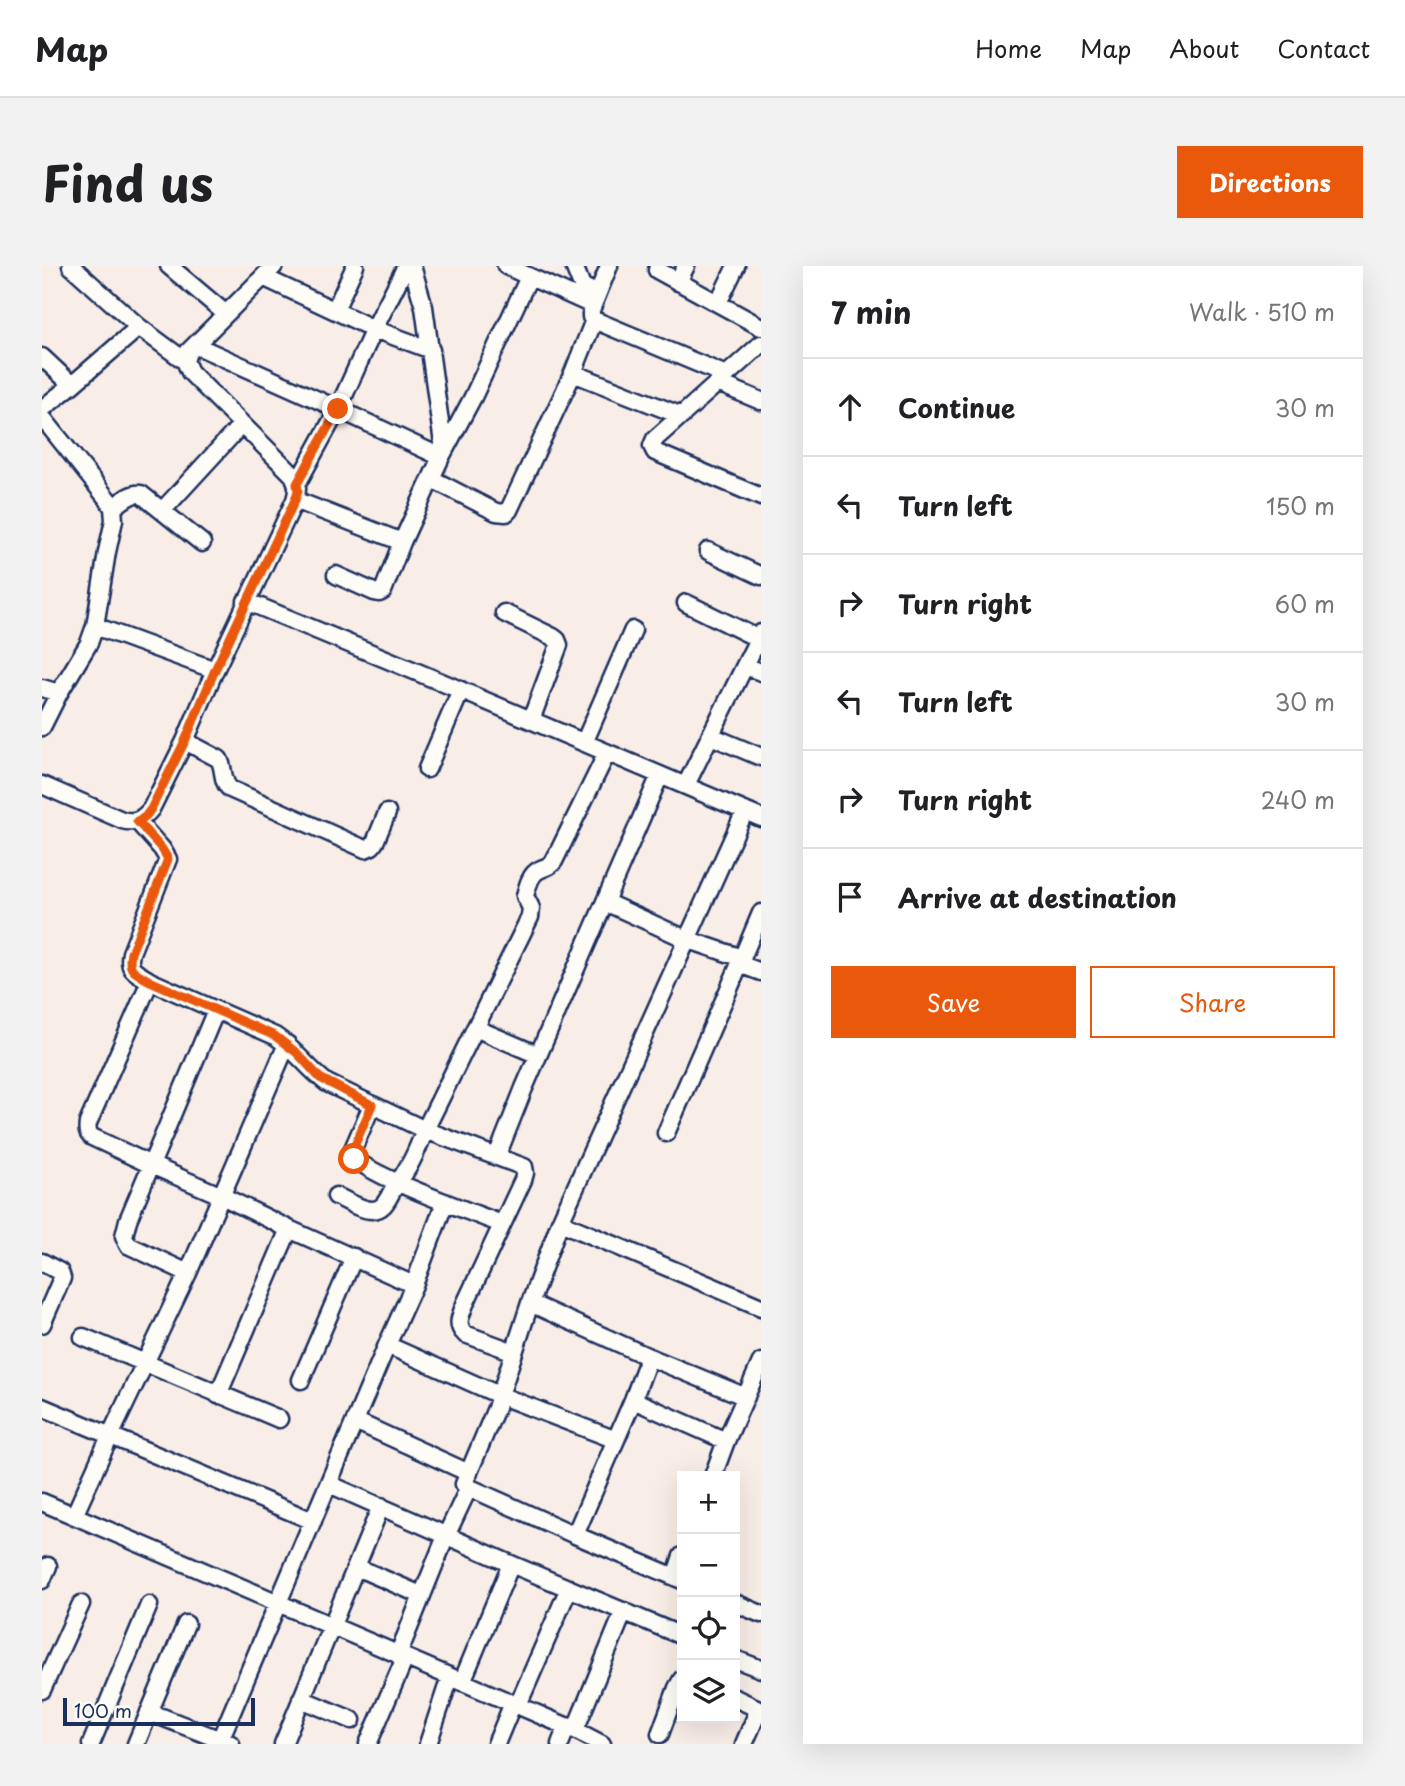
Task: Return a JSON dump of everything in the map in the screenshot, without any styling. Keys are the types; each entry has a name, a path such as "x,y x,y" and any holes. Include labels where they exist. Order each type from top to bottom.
{"street":[{"path":"42,785 122,820 130,822 145,817 185,741 298,491 293,475 190,372 185,361 139,327 71,266"},
{"path":"169,266 226,314"},
{"path":"335,310 355,266"},
{"path":"297,484 352,381 374,329 406,266"},
{"path":"412,266 424,307 443,454"},
{"path":"506,266 595,306 761,401"},
{"path":"574,266 582,286 595,306"},
{"path":"432,479 496,512 506,513 573,373 610,266"},
{"path":"678,282 686,266"},
{"path":"718,303 736,266"},
{"path":"185,361 188,352 270,269 335,310 374,329 431,351"},
{"path":"657,270 761,327"},
{"path":"337,575 379,593 383,591 402,542 529,277"},
{"path":"42,408 139,327"},
{"path":"761,344 655,439 652,446 655,452 761,497"},
{"path":"195,345 443,454"},
{"path":"42,358 72,385"},
{"path":"573,373 682,416"},
{"path":"42,417 113,508 114,520 95,626 89,643 42,727"},
{"path":"163,511 242,424"},
{"path":"113,508 136,493 202,543"},
{"path":"295,500 402,542"},
{"path":"708,551 761,576"},
{"path":"246,601 761,818"},
{"path":"686,603 760,637 686,785"},
{"path":"504,613 553,636 559,645 531,720"},
{"path":"95,626 215,670"},
{"path":"584,743 633,630"},
{"path":"745,666 761,672"},
{"path":"42,688 59,693"},
{"path":"427,769 461,690"},
{"path":"711,736 761,757"},
{"path":"185,741 219,759 224,782 230,789 365,849 375,842 387,813"},
{"path":"336,1196 372,1210 385,1203 399,1183 416,1154 425,1130 530,917 531,908 525,896 532,877 554,861 607,753"},
{"path":"497,1156 660,775"},
{"path":"368,1744 402,1656 421,1595 496,1408 530,1303 561,1222 745,811"},
{"path":"137,821 168,859 131,953 129,962 132,970 150,981 266,1031 287,1044 320,1078 372,1105 425,1130 524,1167 523,1180 465,1304 459,1325 465,1334 514,1352"},
{"path":"605,902 761,972"},
{"path":"666,1133 761,913"},
{"path":"150,981 88,1123 88,1133 150,1166 222,1196 414,1285"},
{"path":"188,1273 128,1245 124,1236 128,1220 216,1010"},
{"path":"475,1028 538,1055"},
{"path":"74,1516 188,1273 287,1044"},
{"path":"372,1105 352,1155 357,1162 399,1183 502,1224"},
{"path":"149,1712 216,1741 414,1285 445,1202"},
{"path":"561,1222 761,1307"},
{"path":"218,1395 289,1229"},
{"path":"301,1380 354,1257"},
{"path":"42,1262 60,1272 62,1278 42,1324"},
{"path":"530,1303 746,1397"},
{"path":"83,1337 279,1419"},
{"path":"387,1345 499,1395 616,1440"},
{"path":"575,1535 649,1357"},
{"path":"715,1471 761,1362"},
{"path":"633,1400 726,1441"},
{"path":"42,1407 313,1521"},
{"path":"355,1421 575,1535 677,1578"},
{"path":"329,1484 677,1634"},
{"path":"42,1502 571,1728 602,1744"},
{"path":"283,1744 381,1506"},
{"path":"428,1744 511,1564"},
{"path":"356,1567 421,1595"},
{"path":"496,1744 569,1588"},
{"path":"42,1690 80,1604"},
{"path":"91,1744 149,1605"},
{"path":"740,1605 761,1614"},
{"path":"560,1744 571,1728 624,1611"},
{"path":"136,1744 186,1624"},
{"path":"737,1660 761,1670"},
{"path":"660,1734 677,1688"},
{"path":"301,1699 352,1720"},
{"path":"740,1700 760,1709 744,1744"}],"route":[{"path":"338,409 297,484 295,500 215,670 185,741 151,809 145,817 137,821 168,859 129,962 132,970 150,981 275,1036 297,1053 327,1083 372,1105 353,1149 354,1159"}]}
